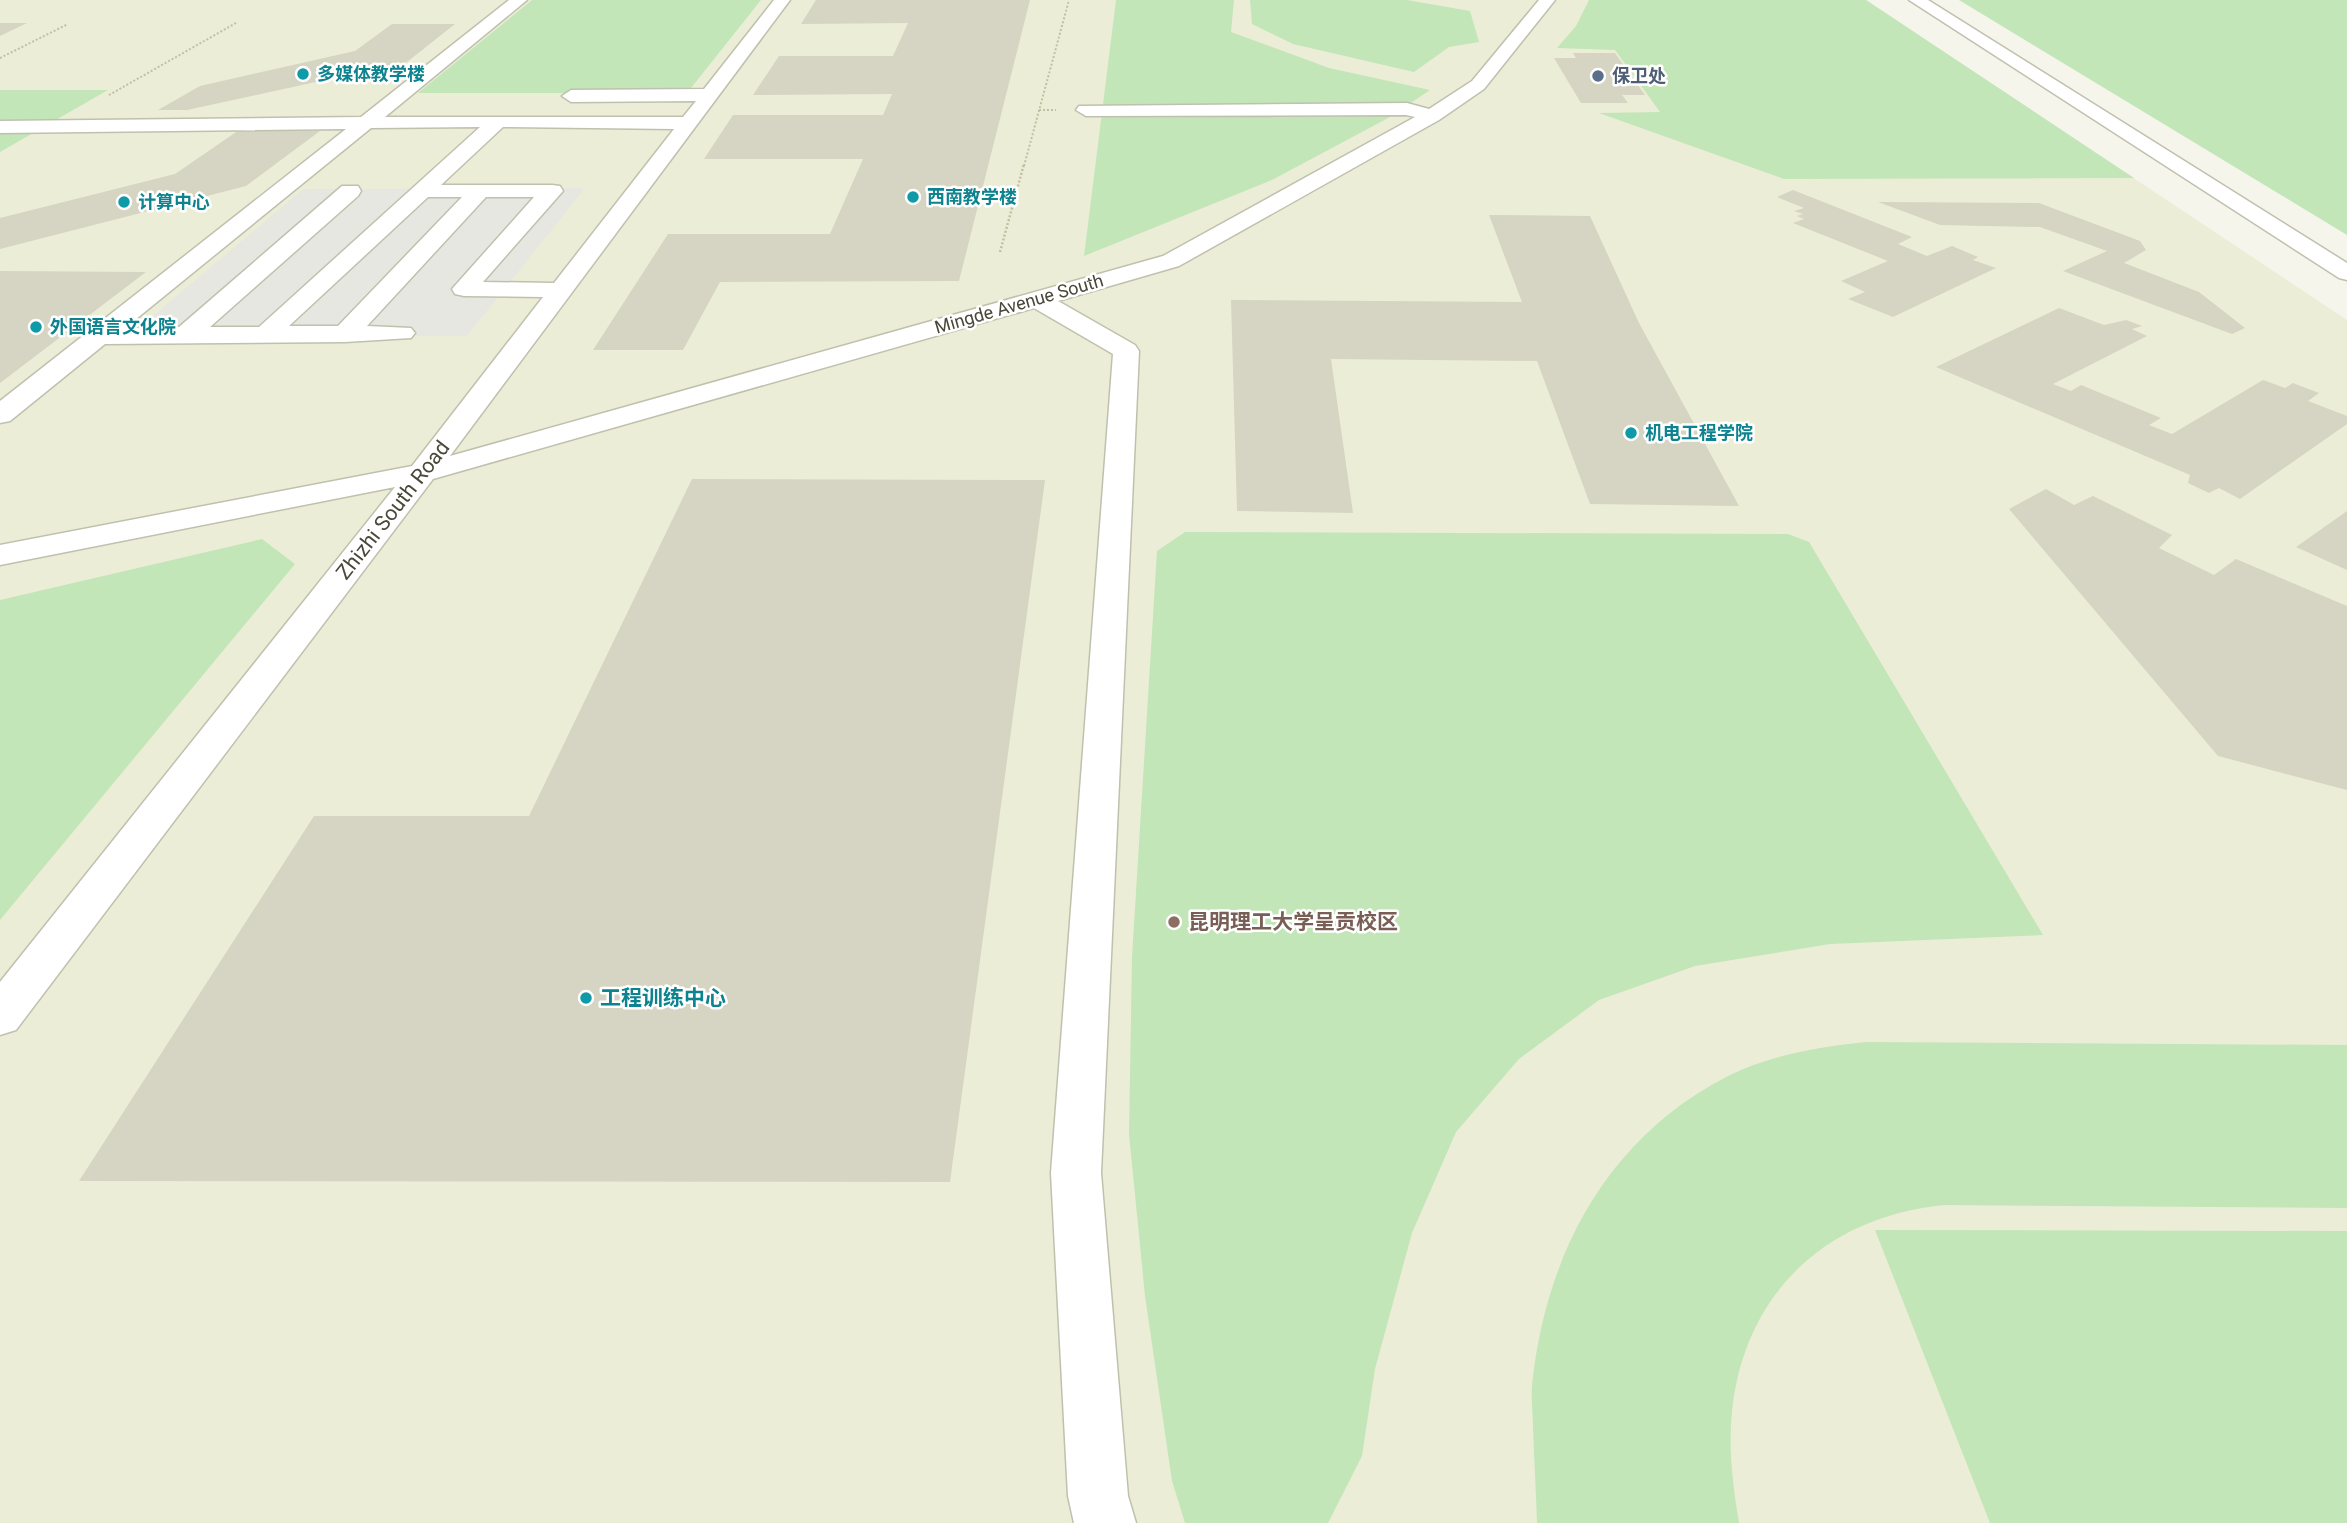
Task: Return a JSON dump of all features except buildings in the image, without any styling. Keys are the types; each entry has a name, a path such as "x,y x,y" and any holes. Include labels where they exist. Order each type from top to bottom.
{"street":[{"path":"0,415 519,0"},
{"name":"Zhizhi South Road","path":"0,1016 422,473 782,0"},
{"name":"Mingde Avenue South","path":"0,555 422,473 1171,261 1432,116 1478,85 1547,0"},
{"path":"1917,0 2347,273"},
{"path":"547,96 710,95"},
{"path":"397,97 425,97"},
{"path":"1086,110 1407,109 1432,116"},
{"path":"266,334 498,121"},
{"path":"0,127 498,121 688,123"},
{"path":"186,335 350,191"},
{"path":"345,334 480,191"},
{"path":"277,193 552,191 464,289 561,290"},
{"path":"1037,299 1126,351 1076,1173 1098,1496 1105,1523"},
{"path":"98,336 402,333"}],"path":[{"path":"1000,252 1069,0"},
{"path":"110,95 236,23"},
{"path":"0,58 68,24"}],"shaded area":[{"name":"昆明理工大学呈贡校区","path":"0,0 1866,0 2347,320 2347,1523 0,1523"},
{"path":"585,188 467,336 127,338 303,189"}],"green space":[{"path":"532,0 761,0 687,93 418,93"},
{"path":"1116,0 1234,0 1231,32 1329,68 1430,90 1390,117 1272,180 1084,256"},
{"path":"1250,0 1407,0 1470,11 1479,42 1449,47 1414,72 1293,44 1252,24"},
{"path":"1589,0 1866,0 2134,178 1784,179 1599,113 1660,112 1615,50 1557,48 1576,26"},
{"path":"1959,0 2347,0 2347,235"},
{"path":"0,90 108,90 0,152"},
{"path":"1185,532 1788,534 1809,542 2043,935 1830,944 1695,966 1599,1000 1519,1059 1456,1132 1412,1233 1375,1369 1362,1456 1328,1523 1185,1523 1172,1481 1145,1296 1129,1134 1132,957 1157,551"},
{"path":"262,539 295,564 0,920 0,600"},
{"path":"1866,1042 2347,1045 2347,1208 1945,1205 1902,1212 1864,1225 1829,1244 1799,1268 1774,1297 1754,1331 1740,1369 1732,1412 1732,1468 1739,1523 1537,1523 1532,1390 1539,1336 1568,1246 1590,1204 1617,1166 1648,1132 1685,1102 1728,1076 1795,1053"},
{"path":"1875,1230 2347,1231 2347,1523 1990,1523"}],"place":[{"name":"多媒体教学楼","path":"303,74"},
{"name":"保卫处","path":"1598,76"},
{"name":"西南教学楼","path":"913,197"},
{"name":"计算中心","path":"124,202"},
{"name":"外国语言文化院","path":"36,327"},
{"name":"机电工程学院","path":"1631,433"},
{"name":"昆明理工大学呈贡校区","path":"1174,922"},
{"name":"工程训练中心","path":"586,998"}]}
